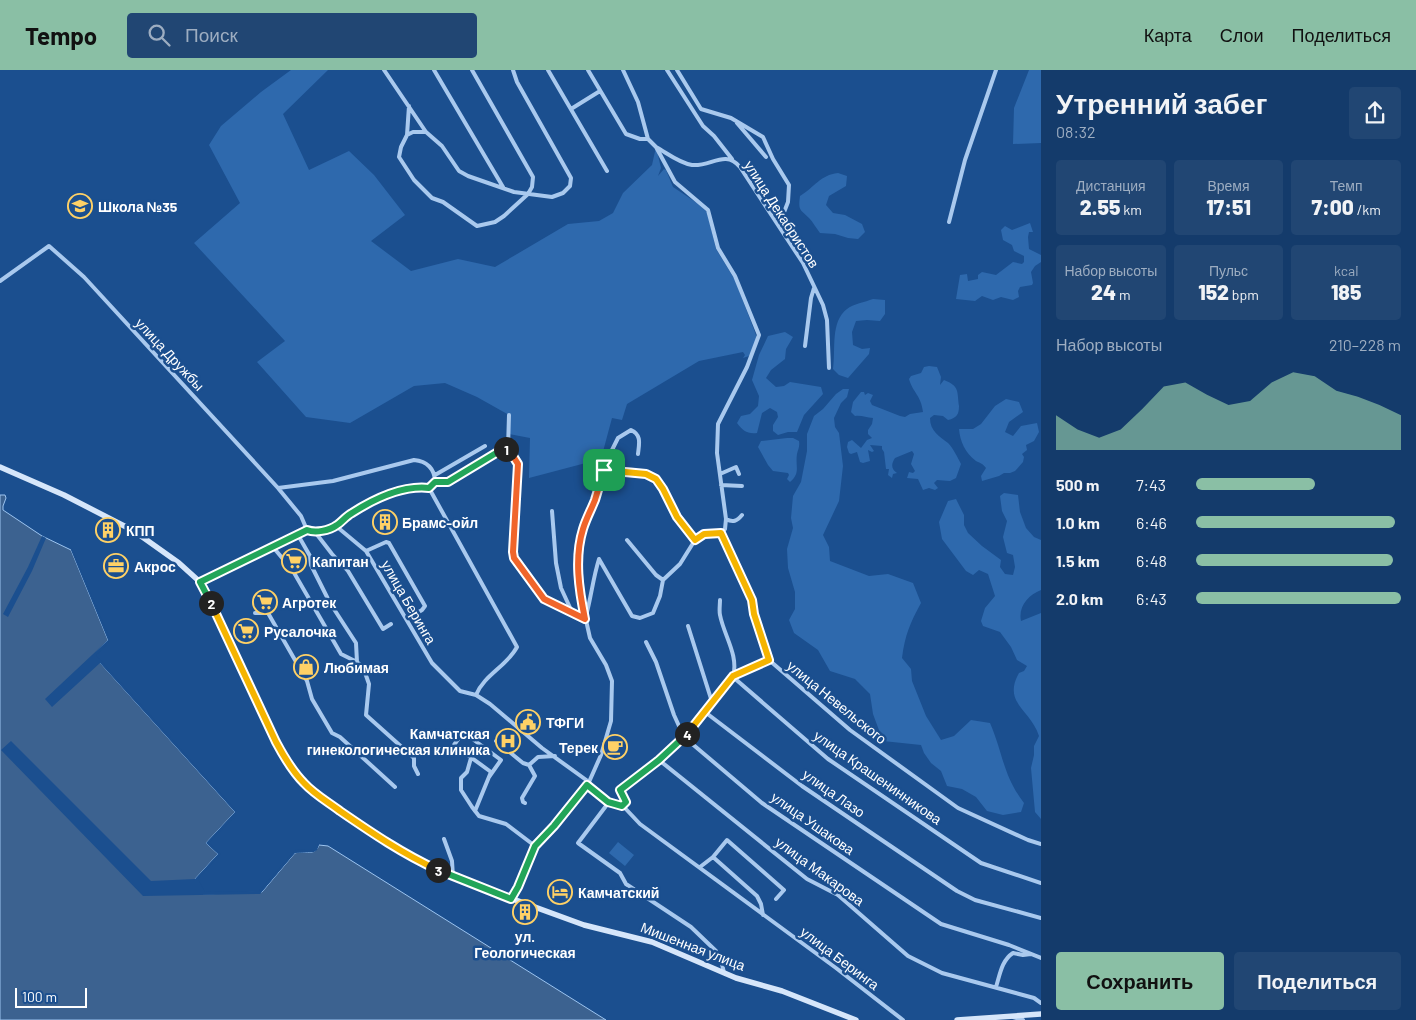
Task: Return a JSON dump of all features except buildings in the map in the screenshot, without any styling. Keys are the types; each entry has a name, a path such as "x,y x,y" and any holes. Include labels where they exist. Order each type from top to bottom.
{"main road":[{"name":"Мишенная улица","path":"0,467 64,495 134,531 162,549 200,582 285,759 299,778 319,796 386,843 453,877 511,899 584,925 652,942 724,973 782,991 845,1018 856,1020"},
{"path":"957,1020 1041,1014"}],"street":[{"path":"384,70 426,132 442,146 459,171 514,192 552,197 563,193 570,186 571,178 517,82 513,70"},
{"path":"434,70 503,187"},
{"path":"408,106 407,136 401,147 399,157 414,180 432,198 443,202 477,226 495,222 528,194 532,187 533,177 472,70"},
{"path":"548,70 607,171"},
{"path":"588,70 626,134 640,139 648,139"},
{"path":"585,619 594,573 599,559 632,616 640,618 653,613 660,596 663,580 680,564 695,540 704,534 721,533 725,528 726,519 717,453 718,424 747,367 759,335 735,276 718,248 708,210 675,182 656,147 648,139 638,102 623,70"},
{"name":"улица Декабристов","path":"667,70 692,110 744,172 763,204 803,262 826,316 829,368"},
{"path":"677,70 701,109 731,118 764,138 773,159 789,185 788,202 779,226"},
{"path":"949,222 965,160 996,70"},
{"path":"571,109 600,91"},
{"name":"улица Декабристов","path":"732,117 766,157"},
{"path":"407,136 413,132 426,132"},
{"name":"улица Декабристов","path":"656,147 691,165 705,164 724,159 732,160"},
{"name":"улица Дружбы","path":"0,281 49,246 84,277 278,488 301,516 307,530"},
{"path":"805,346 814,288"},
{"path":"509,415 508,448 518,464 514,558 544,599 585,619"},
{"path":"511,899 535,846 554,826 588,783 601,755 612,721 612,681 590,638 585,619 578,565 579,548 583,530 595,501 604,470 618,438 632,430 636,432 639,436 638,454"},
{"path":"435,475 485,446"},
{"path":"200,582 307,530 314,532 336,526 353,512 390,494 406,488 429,488 435,482 448,482 501,450 508,448"},
{"path":"278,488 333,482 414,460 422,461 431,468 435,475 435,482"},
{"path":"720,474 736,467 739,474"},
{"path":"604,470 646,474 656,479 677,517 695,540"},
{"path":"721,485 742,486"},
{"path":"429,488 516,647 505,664 480,686 476,695"},
{"path":"552,511 556,564 561,588 572,612"},
{"path":"726,519 736,521 742,516"},
{"name":"улица Беринга","path":"336,526 366,551 432,663 460,691 476,695 490,704 542,748 555,756 588,783 608,802 622,806 640,824 836,968 903,1020"},
{"path":"314,532 348,571 383,629 391,624"},
{"name":"улица Невельского","path":"721,533 752,600 754,614 769,660 850,730 958,808 1028,840 1041,844"},
{"path":"298,535 310,556 310,565 330,603 356,643 357,662"},
{"path":"627,540 656,575 663,580"},
{"path":"366,551 389,542 425,606 407,619"},
{"path":"274,547 293,571 341,654 363,667 369,684 366,715 414,758 414,766 418,774"},
{"path":"622,806 626,802 620,790 659,760 684,737 733,676 736,668 720,615 720,600"},
{"path":"255,613 268,613 307,681 312,699 332,733 395,787"},
{"path":"688,626 712,702"},
{"name":"улица Ушакова","path":"646,642 656,662 674,715 684,737 762,802 941,924 1041,958"},
{"path":"733,676 769,660"},
{"name":"улица Крашенинникова","path":"733,676 828,759 981,863 1041,883"},
{"name":"улица Лазо","path":"705,712 802,786 957,890 975,900 1041,918"},
{"path":"475,811 491,772 454,745 463,732 501,760 489,777"},
{"path":"496,741 523,763 529,764 538,757 555,756"},
{"path":"471,758 466,772 461,778 461,790 475,811 479,816 506,824 535,846"},
{"name":"улица Макарова","path":"659,760 807,879 838,895 908,956 942,974 996,986 1034,998 1041,1003"},
{"path":"525,803 522,802 522,798 535,776 529,764"},
{"path":"608,802 578,842 620,873 626,884 691,927 716,951 724,973"},
{"path":"444,839 452,861 453,877"},
{"path":"700,867 713,857 727,840 784,890 776,899"},
{"path":"713,857 757,896 763,915"},
{"name":"улица Ушакова","path":"996,986 1004,961 1008,956 1013,953 1031,954"},
{"path":"1012,1016 1023,1020"}],"shaded area":[{"path":"291,70 328,70 283,114 309,170 349,151 374,175 405,215 371,241 411,271 458,259 495,267 568,224 599,221 613,213 623,193 652,165 656,147 661,168 658,176 664,169 666,170 673,187 707,212 716,249 735,280 756,335 757,341 749,356 743,358 745,355 743,352 699,361 627,404 622,420 612,418 601,459 529,478 530,438 509,434 509,415 477,397 445,383 414,386 350,423 306,417 257,362 285,341 194,243 240,203 209,145 221,126 261,92"},
{"path":"1029,70 1041,70 1041,143 1013,144 1014,108"},
{"path":"838,173 847,176 846,186 829,196 826,205 833,213 845,215 862,224 865,232 858,239 820,233 802,211 799,204 800,196 822,179"},
{"path":"1030,223 1033,232 1029,232 1029,249 1041,255 1041,262 1031,272 1032,285 1020,287 1018,291 1019,297 1013,300 1001,297 993,300 982,296 975,301 956,299 960,275 967,274 968,281 978,279 978,275 982,272 996,275 1013,262 1022,264 1024,262 1024,256 1014,251 1012,245 1003,240 1001,230 1005,226 1012,230"},
{"path":"873,299 885,300 885,314 880,321 856,321 852,332 853,345 862,349 870,348 869,354 848,378 839,375 833,369 838,321 842,314 850,307"},
{"path":"785,332 793,337 786,349 785,359 771,370 766,378 776,387 784,386 790,382 821,387 823,394 804,415 797,432 778,435 773,431 773,425 778,417 777,412 770,408 762,413 757,433 750,433 743,430 737,423 741,416 750,414 758,406 759,396 752,380 759,355 768,336"},
{"path":"924,367 937,367 941,377 940,385 944,380 953,385 957,390 959,409 955,417 948,420 943,416 934,415 930,418 930,423 933,430 950,445 961,464 956,478 950,481 937,480 934,483 938,488 935,490 929,488 923,490 918,479 907,478 909,472 913,473 915,471 911,464 914,454 912,451 895,458 892,466 897,473 893,474 892,478 888,475 889,469 886,469 882,446 870,445 874,451 868,450 870,461 863,463 860,462 857,452 849,453 847,447 848,442 852,440 861,448 867,440 872,438 868,434 868,430 873,418 855,416 851,412 853,402 861,392 864,392 865,395 868,393 873,395 870,401 872,405 900,416 905,417 910,414 923,412 921,402 909,379 911,376 921,373"},
{"path":"843,389 849,389 847,397 841,403 834,418 835,427 839,433 843,466 839,501 823,535 829,547 830,561 869,576 888,574 913,583 921,603 909,629 902,658 911,669 912,681 926,716 941,740 954,736 971,720 990,723 1007,774 1024,803 1021,812 1003,815 987,811 976,797 962,789 947,786 941,771 931,763 921,745 883,741 873,714 870,694 855,679 830,671 818,650 794,633 789,620 795,609 795,592 788,568 787,549 793,528 791,518 793,496 801,482 807,451 807,434 814,416"},
{"path":"1006,399 1019,402 1023,412 1009,422 1005,432 1013,436 1021,426 1037,423 1039,432 1034,441 1026,445 1027,450 1022,454 1024,457 1023,462 1015,471 982,481 981,476 986,468 966,451 959,429 973,429 981,424 995,406"},
{"path":"787,438 799,441 797,472 790,482 787,479 788,473 773,471 758,447 761,441"},
{"path":"1004,493 1018,495 1020,512 1026,528 1034,537 1041,540 1041,590 1028,598 1020,616 1021,621 1041,613 1041,819 1035,812 1031,768 1034,746 1039,736 1016,699 1014,692 1019,673 1024,671 1027,666 1017,660 1011,647 1000,632 983,626 981,621 985,608 995,596 988,574 979,570 973,575 966,571 942,539 939,522 948,501 956,499 964,515 964,525 968,533 1001,560 1000,567 1005,574 1013,575 1015,567 1013,555 1007,553 1003,537 1007,521 1002,511 1000,496"},
{"path":"0,495 5,495 6,498 3,510 42,536 71,550 108,640 93,655 235,812 206,843 218,854 195,879 203,894 262,892 295,853 315,851 319,845 328,846 606,1020 0,1020"},
{"path":"618,842 634,855 625,866 609,853"}],"pier":[{"path":"42,536 46,538 32,571 8,617 3,614"},
{"path":"72,548 110,639 108,644 96,655 237,811 237,814 209,843 221,854 198,879 205,892 259,891 294,851 297,849 313,850 316,844 319,845 314,852 295,853 260,894 143,896 1,750 11,741 151,881 195,879 218,854 206,843 235,812 100,663 52,707 45,699 108,640 71,550"}],"place":[{"name":"Школа №35","path":"80,206"},
{"name":"Брамс-ойл","path":"385,522"},
{"name":"КПП","path":"108,530"},
{"name":"Капитан","path":"294,561"},
{"name":"Акрос","path":"116,566"},
{"name":"Агротек","path":"265,602"},
{"name":"Русалочка","path":"246,631"},
{"name":"Любимая","path":"306,667"},
{"name":"ТФГИ","path":"528,722"},
{"name":"Камчатская гинекологическая клиника","path":"508,741"},
{"name":"Терек","path":"615,747"},
{"name":"Камчатский","path":"560,892"},
{"name":"ул. Геологическая","path":"525,912"}],"route":[{"path":"508,448 518,464 514,558 522,566 544,599 585,619 578,565 579,548 583,530 595,501 604,470 646,474 656,479 677,517 695,540 704,534 721,533 752,600 754,614 769,660 733,676 684,737 659,760 620,790 626,802 622,806 608,802 587,785 535,846 511,899 453,877 386,843 304,784 285,759 200,582 307,530 314,532 336,526 353,512 390,494 406,488 429,488 435,482 448,482 501,450 508,448"}]}
